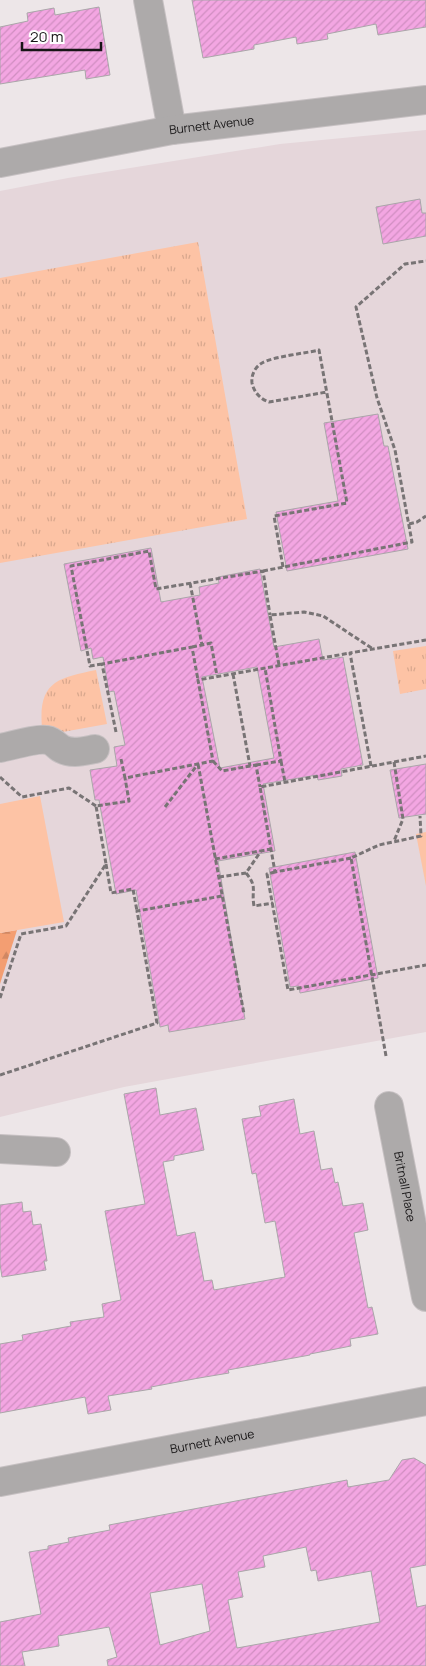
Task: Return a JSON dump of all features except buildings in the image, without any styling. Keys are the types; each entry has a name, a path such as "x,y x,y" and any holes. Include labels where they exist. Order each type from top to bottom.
{"street":[{"path":"148,0 172,130"},
{"name":"Burnett Avenue","path":"0,163 172,130 426,100"},
{"path":"0,748 43,740 52,741 62,750 68,752 107,747"},
{"name":"Britnall Place","path":"389,1106 426,1297"},
{"path":"0,1149 56,1152"},
{"name":"Burnett Avenue","path":"0,1482 426,1401"}],"path":[{"path":"217,676 211,643 90,666 71,566 149,551 156,589 263,571 412,542 395,450 377,398 356,307 405,264 426,261"},
{"path":"283,567 274,516 347,503 327,392 319,350 263,362 258,365 252,374 254,390 261,398 269,402 327,392"},
{"path":"409,524 417,522 426,516"},
{"path":"263,571 279,665"},
{"path":"190,583 202,645"},
{"path":"270,615 304,612 323,616 373,649"},
{"path":"198,680 426,640"},
{"path":"192,647 213,761 222,771 281,761"},
{"path":"350,653 371,766"},
{"path":"0,777 22,797 69,788 96,806 129,801 124,778 107,747 102,664"},
{"path":"265,668 285,782"},
{"path":"233,674 250,766"},
{"path":"260,787 426,756"},
{"path":"124,778 213,761"},
{"path":"394,762 403,819 394,842"},
{"path":"165,807 198,764"},
{"path":"198,764 244,1014"},
{"path":"256,765 275,872"},
{"path":"0,1075 158,1023 133,889 111,892 96,806"},
{"path":"420,816 422,836 379,844 351,858 267,874 288,990 426,964"},
{"path":"215,858 271,849"},
{"path":"219,877 246,873 261,851"},
{"path":"351,858 386,1056"},
{"path":"0,998 21,934 66,926 106,864"},
{"path":"246,873 254,883 252,894 254,906 273,903"},
{"path":"137,911 222,896"}],"shaded area":[{"path":"426,130 426,1032 124,1087 0,1117 0,191 68,178 280,144"}],"green space":[{"path":"198,242 247,519 0,563 0,278"},
{"path":"426,646 426,689 400,694 393,651"},
{"path":"96,670 107,724 57,733 42,728 43,701 53,685 71,676"},
{"path":"40,796 64,922 0,933 0,804"},
{"path":"426,832 426,886 416,834"},
{"path":"17,930 0,984 0,933"}]}
